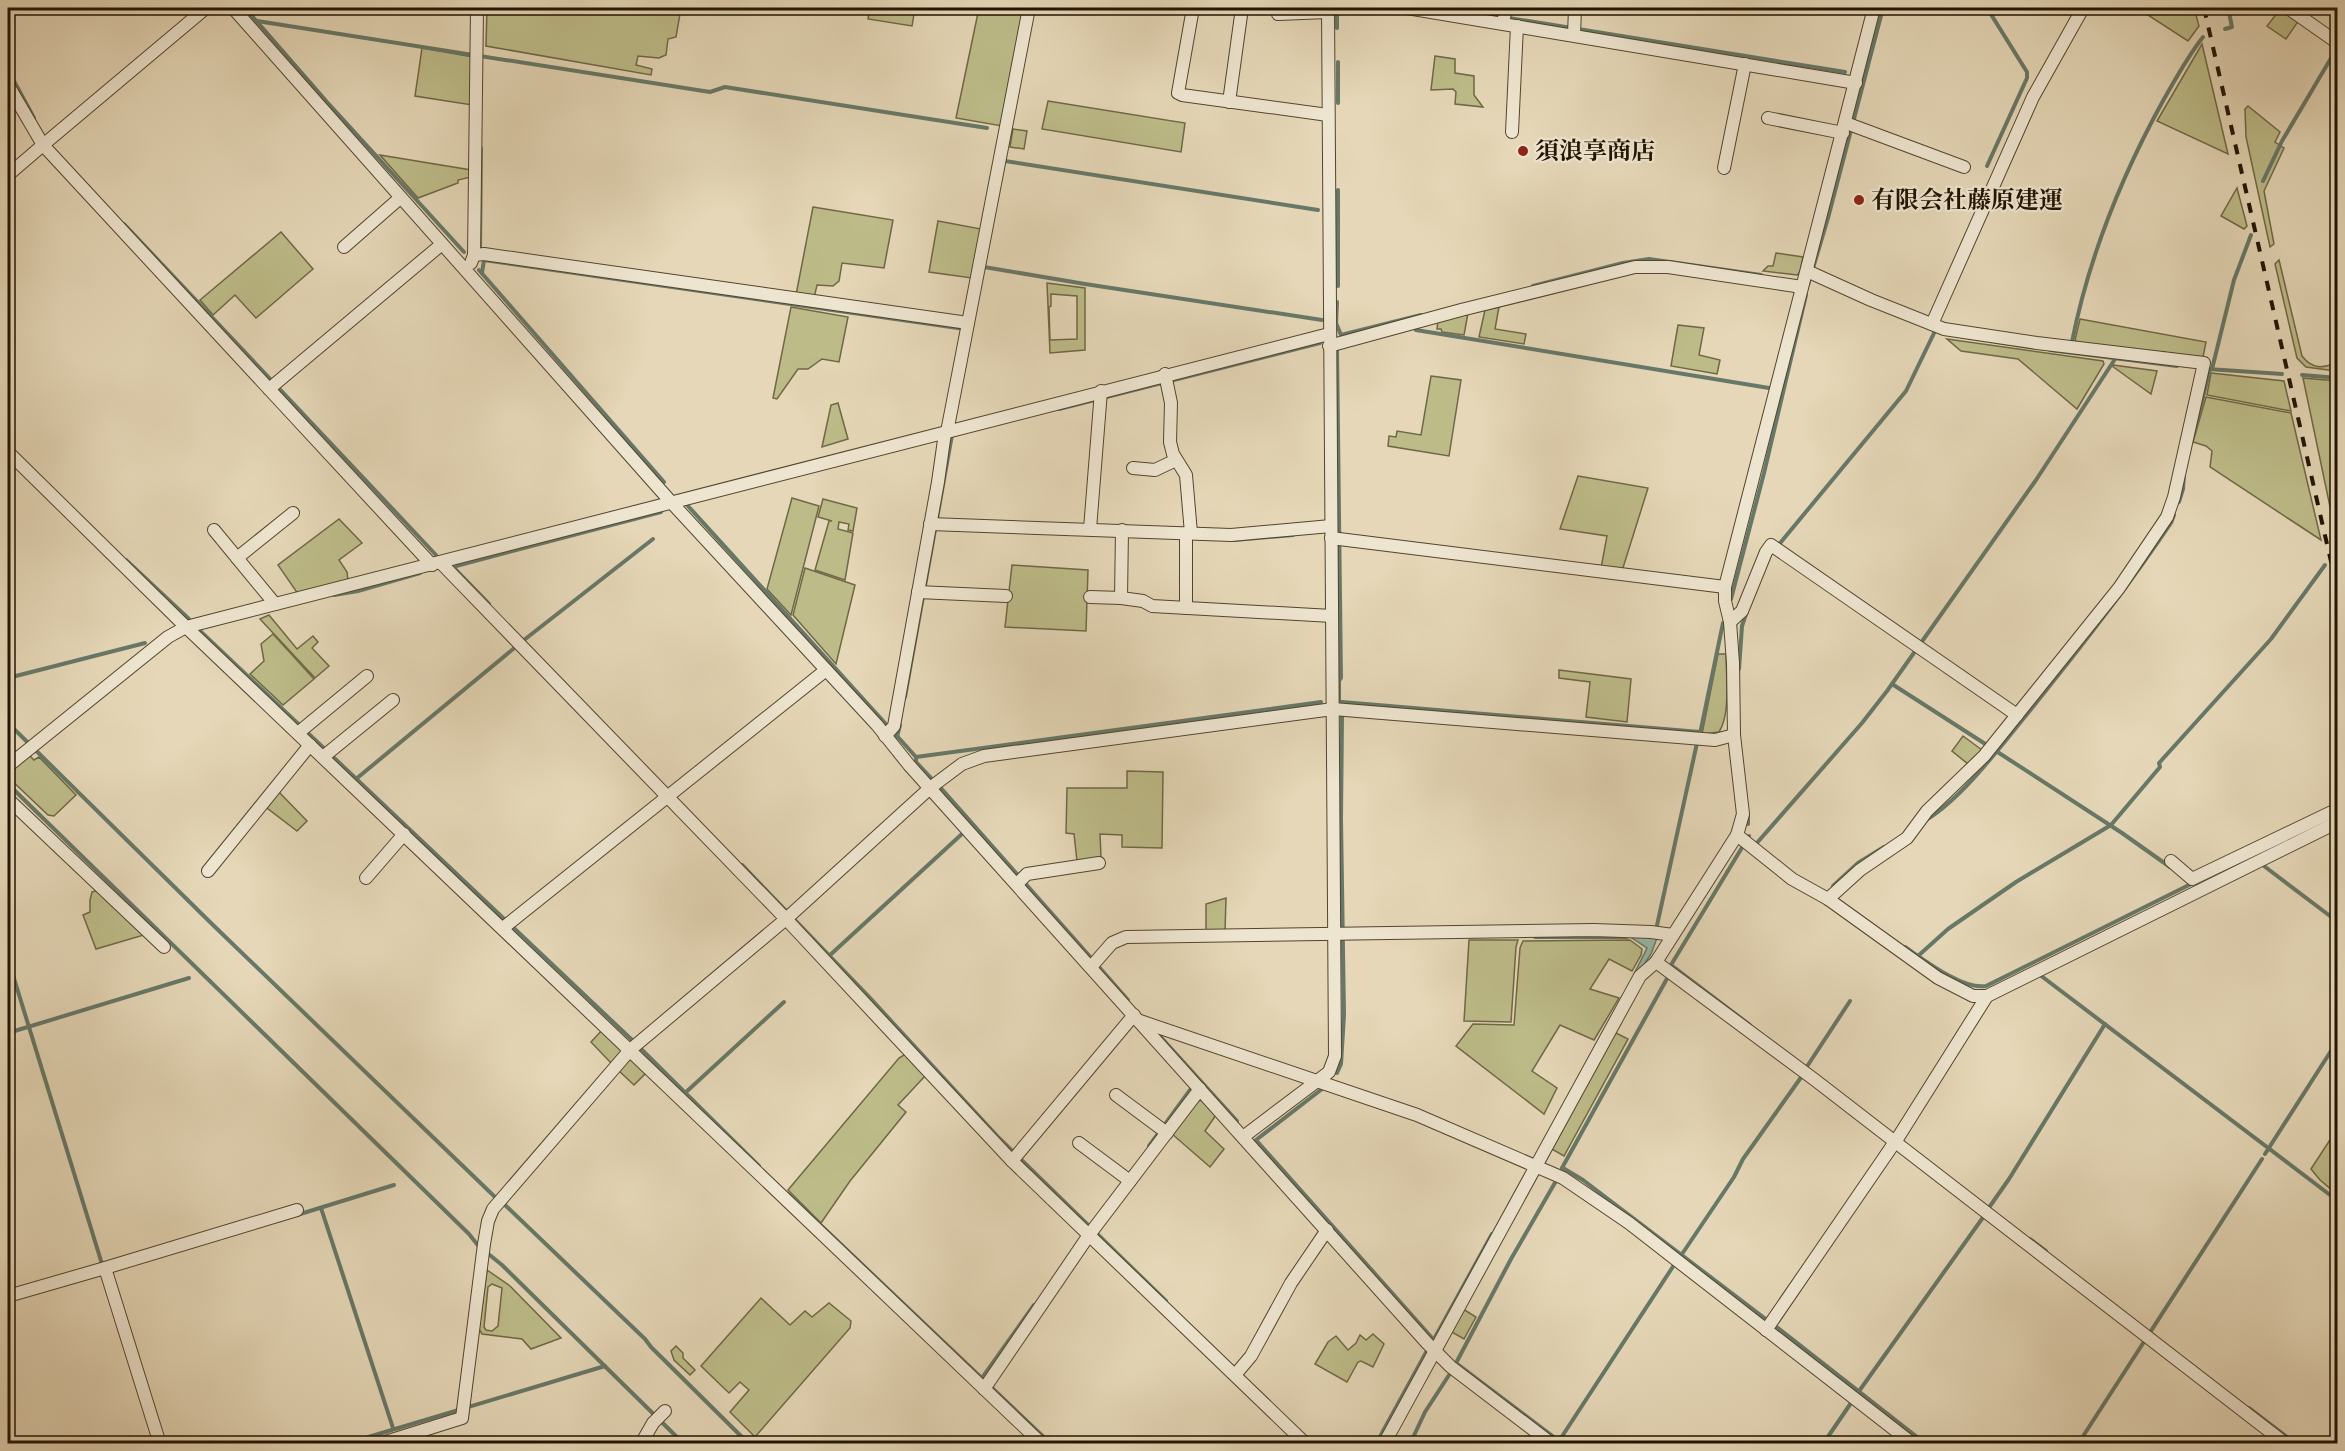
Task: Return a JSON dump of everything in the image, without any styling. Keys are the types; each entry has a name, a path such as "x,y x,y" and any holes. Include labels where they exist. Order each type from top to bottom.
{"street":[{"path":"8,175 206,8"},
{"path":"233,8 671,502 826,670 1431,1348 1453,1368 1552,1443"},
{"path":"467,272 479,255 477,8"},
{"path":"885,736 894,726 918,592 934,524 946,432 1029,8"},
{"path":"1193,8 1178,93 1182,96 1328,115"},
{"path":"1229,102 1242,8"},
{"path":"1407,8 1517,26 1574,30 1745,64 1856,83"},
{"path":"1503,23 1506,8"},
{"path":"1574,30 1575,8"},
{"path":"1665,968 1673,935 1743,840 1743,814 1734,735 1730,622 1725,601 1725,587 1807,278 1874,8"},
{"path":"1932,324 2032,97 2083,8"},
{"path":"2288,8 2337,40"},
{"path":"1243,1137 1329,1072 1335,1056 1340,934 1333,709 1332,616 1335,535 1329,340 1328,10 1278,14"},
{"path":"1512,132 1517,26"},
{"path":"1724,168 1745,64"},
{"path":"8,85 43,145 273,386 437,564 789,916 1015,1157 1306,1443"},
{"path":"1768,118 1844,128 1964,167"},
{"path":"344,247 400,198"},
{"path":"273,386 442,244"},
{"path":"479,255 967,328"},
{"path":"8,766 168,637 186,627 946,432 1635,267 1668,267 1807,278 1957,331 2204,363 2174,497 2167,517 2119,588 1991,748 1927,811 1907,838 1860,870 1828,899"},
{"path":"1166,380 1172,412 1169,435 1176,460 1185,475 1188,486 1186,608"},
{"path":"1090,529 1101,396"},
{"path":"8,452 186,627 404,834 507,925 987,1385 1042,1443"},
{"path":"1133,468 1155,470 1176,460"},
{"path":"237,558 293,513"},
{"path":"934,524 1090,529 1122,534 1187,536 1335,535 1725,587"},
{"path":"214,530 275,604"},
{"path":"1121,598 1122,534"},
{"path":"1730,622 1742,611 1771,545 2017,715"},
{"path":"918,592 1006,596"},
{"path":"1090,597 1143,601 1152,606 1332,616"},
{"path":"507,925 826,670"},
{"path":"298,733 367,676"},
{"path":"323,757 393,700"},
{"path":"379,1443 462,1418 484,1244 488,1221 493,1209 634,1047 789,916 930,788 962,764 984,756 1333,709 1715,740 1734,735"},
{"path":"208,872 310,745"},
{"path":"8,799 164,947"},
{"path":"1743,840 1792,879 1828,899 1938,978 1973,996 1987,996 2198,882 2298,834 2337,808"},
{"path":"2298,834 2337,822"},
{"path":"366,878 404,834"},
{"path":"2171,861 2198,882"},
{"path":"1017,884 1027,874 1099,863"},
{"path":"1091,967 1112,943 1126,937 1594,930 1655,932 1673,935"},
{"path":"1665,968 1897,1139 2146,1337 2286,1443"},
{"path":"1384,1443 1431,1348 1536,1167 1640,976 1665,968"},
{"path":"1766,1330 1897,1139 1987,996"},
{"path":"1015,1157 1136,1018"},
{"path":"1136,1018 1418,1115 1563,1178 1629,1223 1913,1443"},
{"path":"987,1385 1089,1231 1200,1089"},
{"path":"1116,1095 1167,1132"},
{"path":"1079,1143 1130,1181"},
{"path":"8,1296 297,1210"},
{"path":"1235,1375 1251,1356 1291,1283 1327,1230"},
{"path":"105,1268 160,1443"},
{"path":"641,1443 660,1416"}],"shaded area":[{"path":"487,8 681,8 676,37 668,39 666,55 659,58 638,56 636,65 652,69 651,75 486,46"},
{"path":"870,8 915,8 912,26 868,19"},
{"path":"979,8 1026,8 1002,126 956,118"},
{"path":"2137,8 2194,8 2199,26 2188,41"},
{"path":"2281,8 2299,20 2286,39 2267,26"},
{"path":"2202,44 2228,154 2157,121"},
{"path":"422,48 473,57 472,105 415,96"},
{"path":"1435,56 1455,59 1455,73 1474,76 1474,95 1483,107 1455,104 1456,92 1453,89 1431,90"},
{"path":"1048,101 1185,123 1181,152 1042,129"},
{"path":"2248,106 2280,132 2275,142 2284,148 2264,191 2274,244 2270,247 2246,137 2245,109"},
{"path":"1013,129 1027,131 1024,149 1010,147"},
{"path":"380,155 471,170 471,177 458,180 458,183 418,198"},
{"path":"2237,188 2247,226 2244,229 2221,216"},
{"path":"813,207 893,220 884,268 842,263 839,281 833,286 817,285 814,298 796,295"},
{"path":"938,221 981,229 972,278 929,272"},
{"path":"281,232 313,269 256,318 235,295 213,315 200,300"},
{"path":"1776,253 1803,257 1800,272 1797,275 1763,271 1768,266 1773,266"},
{"path":"2279,260 2302,356 2318,366 2327,366 2337,362 2335,371 2306,367 2297,358 2275,264"},
{"path":"1047,283 1085,288 1085,350 1050,353","holes":["1051,294 1077,296 1077,339 1050,340"]},
{"path":"791,307 848,317 839,362 822,359 808,369 798,369 777,399 773,398"},
{"path":"1499,307 1495,329 1526,334 1524,344 1479,337 1485,310"},
{"path":"1468,313 1464,335 1442,332 1441,329 1437,329 1438,320"},
{"path":"2080,319 2206,342 2203,357 2078,343 2075,340"},
{"path":"1678,325 1704,328 1699,355 1720,360 1717,374 1671,366"},
{"path":"1947,339 2103,361 2104,364 2077,409 2018,359 1961,351"},
{"path":"2112,366 2157,371 2151,394"},
{"path":"2211,373 2284,381 2291,411 2207,395"},
{"path":"1431,376 1461,380 1449,456 1388,446 1389,436 1396,437 1397,431 1421,435"},
{"path":"2303,378 2337,381 2337,540"},
{"path":"2206,397 2291,413 2321,540 2210,467 2212,451 2206,446 2193,442"},
{"path":"838,403 848,439 822,447 831,405"},
{"path":"1578,476 1648,488 1622,571 1601,568 1607,536 1560,529"},
{"path":"792,498 819,506 791,615 767,589"},
{"path":"823,499 857,508 853,531 848,530 849,524 839,522 838,529 853,533 845,580 815,570 829,521 832,521 818,517"},
{"path":"339,519 362,543 339,560 347,572 348,581 298,594 278,565"},
{"path":"1012,565 1088,570 1086,631 1005,627"},
{"path":"805,568 855,585 836,664 793,615"},
{"path":"269,615 297,649 313,636 318,642 312,648 329,666 315,678 260,619"},
{"path":"273,634 314,679 283,705 250,674 264,661 261,644"},
{"path":"1718,654 1726,654 1725,715 1719,732 1702,734"},
{"path":"1559,670 1631,679 1627,722 1586,717 1590,682 1559,678"},
{"path":"1963,736 1982,750 1968,764 1952,751"},
{"path":"29,755 34,760 39,757 76,795 54,816 48,815 8,777 8,772"},
{"path":"1127,771 1163,772 1162,848 1122,847 1122,835 1100,834 1101,857 1077,861 1074,834 1066,833 1067,788 1127,788"},
{"path":"279,792 307,821 297,831 267,808"},
{"path":"98,890 144,935 96,949 83,915 90,912 92,892"},
{"path":"1226,898 1225,932 1206,933 1206,904"},
{"path":"1632,935 1657,938 1651,954 1637,975 1634,974 1647,948 1632,938"},
{"path":"1469,940 1518,940 1511,1022 1464,1021"},
{"path":"1630,940 1642,949 1632,971 1609,959 1590,989 1619,998 1594,1040 1560,1025 1532,1071 1557,1088 1544,1114 1456,1046 1473,1024 1514,1025 1520,948 1523,941"},
{"path":"603,1029 624,1049 611,1063 591,1042"},
{"path":"1614,1032 1628,1039 1564,1156 1550,1148"},
{"path":"908,1055 926,1075 898,1105 906,1112 850,1181 821,1223 788,1190 899,1058"},
{"path":"631,1056 648,1071 634,1085 618,1070"},
{"path":"1204,1100 1216,1115 1205,1131 1224,1149 1210,1167 1172,1134 1196,1101"},
{"path":"2337,1129 2337,1182 2332,1190 2311,1169"},
{"path":"487,1270 510,1286 561,1338 531,1349 522,1339 482,1334 479,1329","holes":["492,1284 502,1288 498,1326 492,1331 486,1330 484,1327 488,1287"]},
{"path":"761,1298 790,1325 805,1311 812,1317 829,1303 851,1321 850,1328 755,1437 730,1412 749,1390 740,1382 729,1393 701,1366"},
{"path":"1463,1309 1476,1317 1464,1339 1450,1331"},
{"path":"1373,1334 1384,1344 1373,1367 1361,1361 1358,1362 1347,1382 1315,1364 1328,1342 1336,1336 1348,1350 1356,1343 1360,1335 1366,1340"},
{"path":"676,1346 683,1353 683,1358 695,1370 690,1375 674,1360 671,1351"}],"waterway":[{"path":"245,8 464,252"},
{"path":"1337,8 1337,28"},
{"path":"1447,8 1845,72"},
{"path":"1808,285 1883,8"},
{"path":"1987,8 2027,72 2027,78 1987,166"},
{"path":"2225,29 2232,27 2228,8"},
{"path":"257,21 710,92 725,87 987,128"},
{"path":"2072,342 2088,278 2121,187 2164,99 2187,59 2203,37"},
{"path":"2263,181 2282,141 2337,48"},
{"path":"1338,62 1338,103"},
{"path":"8,70 34,118"},
{"path":"480,252 481,148"},
{"path":"1005,161 1318,210"},
{"path":"1338,190 1338,286"},
{"path":"124,224 436,555"},
{"path":"2212,369 2234,280 2251,235"},
{"path":"1533,286 1623,263 1649,259 1761,275"},
{"path":"482,273 484,260 965,329"},
{"path":"984,267 1322,320"},
{"path":"479,270 664,482"},
{"path":"1731,599 1764,473 1806,295"},
{"path":"1337,302 1336,323 1341,335 1421,315"},
{"path":"1414,326 1416,330 1769,388"},
{"path":"1776,548 1906,391 1936,329"},
{"path":"1059,409 1320,343"},
{"path":"1337,350 1341,678 1339,702 1342,703"},
{"path":"2050,350 2177,366"},
{"path":"1756,844 1862,723 1887,691 2036,480 2115,359"},
{"path":"2208,369 2282,374"},
{"path":"2195,429 2210,369"},
{"path":"2302,375 2338,378"},
{"path":"905,697 952,435"},
{"path":"2179,502 2184,475"},
{"path":"688,506 885,723"},
{"path":"456,566 661,512"},
{"path":"1926,820 1964,789 1999,749 2116,600 2171,523 2174,515"},
{"path":"1234,540 1293,535"},
{"path":"356,779 524,640 653,539"},
{"path":"126,560 189,619"},
{"path":"1918,956 1948,929 2016,882 2111,825 2160,767 2159,763 2271,639 2325,565"},
{"path":"454,568 489,604"},
{"path":"334,595 358,591 420,573"},
{"path":"1739,669 1742,626 1747,611"},
{"path":"1700,734 1723,623"},
{"path":"198,629 631,1039 759,1166"},
{"path":"8,678 145,643"},
{"path":"1892,684 1990,747"},
{"path":"916,757 1321,702"},
{"path":"1342,702 1700,732"},
{"path":"1337,1073 1341,1064 1344,1015 1342,715"},
{"path":"8,723 495,1197"},
{"path":"897,737 900,725"},
{"path":"897,736 932,779"},
{"path":"1656,930 1697,743"},
{"path":"1996,751 2170,867"},
{"path":"8,784 469,1234 480,1248"},
{"path":"940,787 1093,960"},
{"path":"1748,814 1748,824"},
{"path":"829,956 963,833"},
{"path":"1749,836 1671,965 1750,1025"},
{"path":"1833,886 1858,863 1884,847"},
{"path":"742,865 870,998 999,1138 1166,1301"},
{"path":"2264,866 2338,922"},
{"path":"1905,947 1955,979 1977,986 1986,986 2195,882"},
{"path":"1535,937 1627,937"},
{"path":"8,959 102,1264"},
{"path":"1099,967 1128,1000"},
{"path":"1562,1168 1669,975"},
{"path":"2040,975 2338,1201"},
{"path":"8,1033 189,978"},
{"path":"1806,1068 1850,1001"},
{"path":"685,1093 784,1002"},
{"path":"1988,1209 2105,1024"},
{"path":"1159,1035 1237,1121"},
{"path":"2265,1154 2338,1040"},
{"path":"1680,1257 1734,1177 1743,1159 1802,1076"},
{"path":"1322,1089 1256,1140 1433,1339"},
{"path":"1149,1146 1190,1090"},
{"path":"2078,1444 2262,1159"},
{"path":"1563,1168 1583,1180 1767,1320"},
{"path":"1455,1365 1511,1259 1556,1181"},
{"path":"297,1215 394,1185"},
{"path":"788,1194 1051,1444"},
{"path":"504,1204 645,1339 749,1444"},
{"path":"321,1208 393,1428"},
{"path":"1857,1394 1984,1216"},
{"path":"1433,1341 1492,1234"},
{"path":"2030,1239 2046,1251"},
{"path":"486,1252 502,1265 684,1444"},
{"path":"1559,1441 1674,1265"},
{"path":"982,1378 1034,1305"},
{"path":"1774,1325 1926,1444"},
{"path":"1376,1444 1429,1347"},
{"path":"1456,1363 1563,1444"},
{"path":"345,1444 605,1366"},
{"path":"1410,1444 1425,1412 1451,1372"},
{"path":"1823,1444 1851,1403"},
{"path":"2249,1408 2296,1444"}],"railway":[{"path":"2204,8 2338,592"}],"place":[{"name":"須浪享商店","path":"1523,151"},
{"name":"有限会社藤原建運","path":"1859,200"}]}
